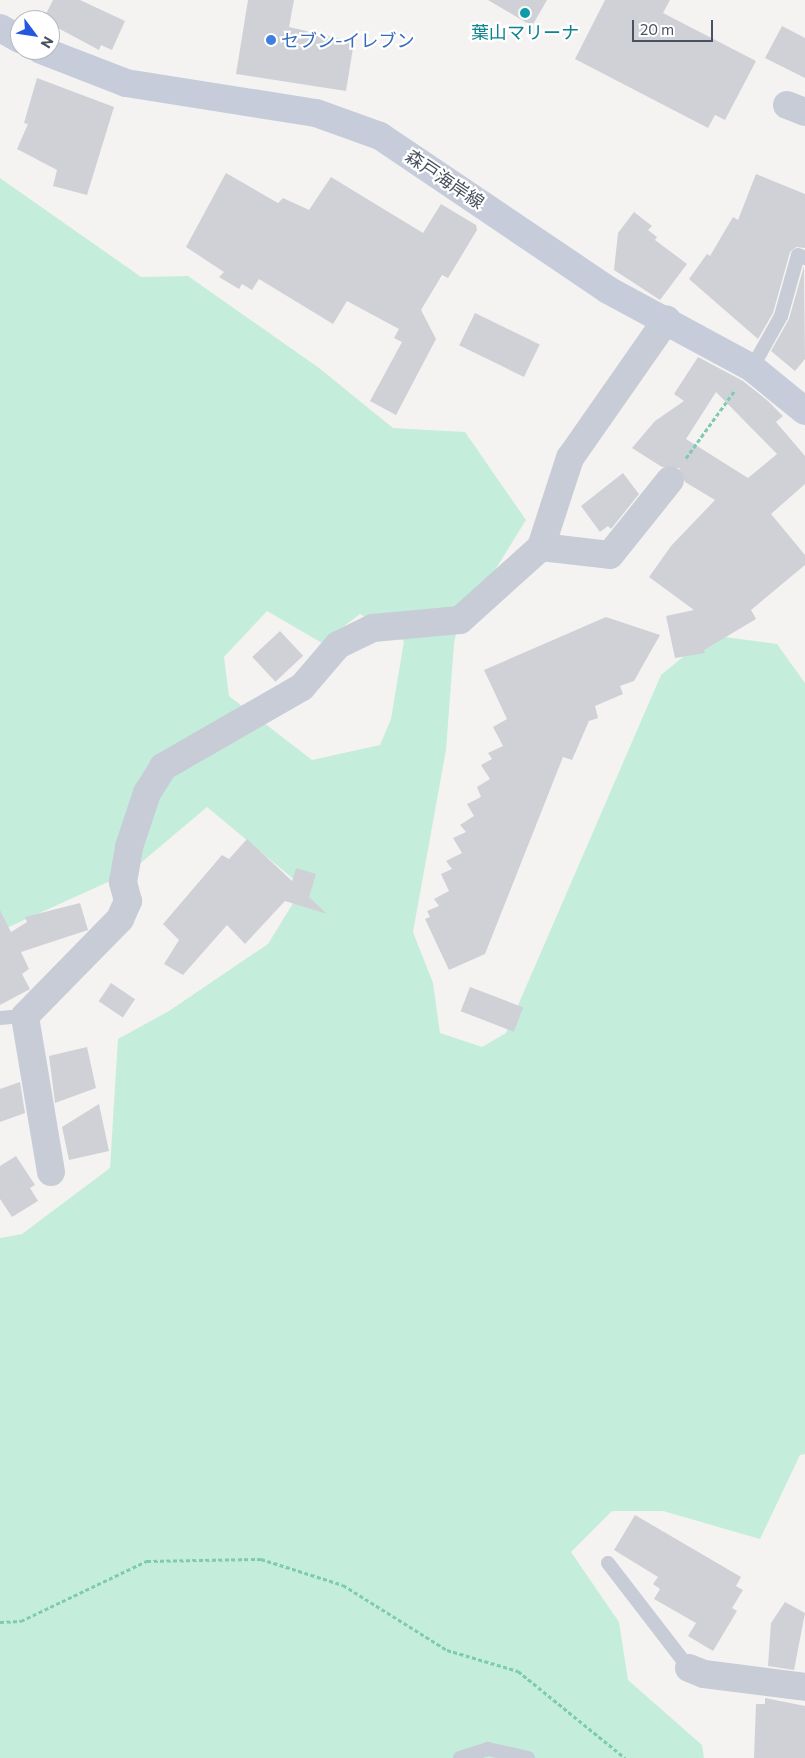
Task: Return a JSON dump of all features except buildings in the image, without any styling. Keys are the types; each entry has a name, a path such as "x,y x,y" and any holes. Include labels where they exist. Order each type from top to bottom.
{"main road":[{"name":"森戸海岸線","path":"60,57 126,84 316,112 350,122 388,141 608,290 667,320 752,368 805,411"}],"street":[{"path":"51,1172 12,1017 120,919 128,901 123,882 128,847 147,793 163,767 302,687 338,645 373,628 460,620 541,547 570,458 667,320"},
{"path":"541,547 610,555 670,480"},
{"path":"689,1668 704,1674 805,1687"}],"lane":[{"path":"752,368 781,316 798,255 805,258"},
{"path":"608,1564 689,1668"},
{"path":"460,1758 488,1749 528,1758"}],"path":[{"path":"670,480 752,368"},
{"path":"0,1622 21,1621 147,1562 261,1559 343,1586 447,1650 518,1671 625,1758"}],"green space":[{"path":"0,178 141,277 188,276 319,368 393,428 465,432 526,520 479,596 461,607 454,644 446,750 413,932 433,983 440,1033 482,1047 506,1033 661,675 710,635 777,644 805,683 805,1454 800,1455 760,1539 663,1511 612,1511 571,1552 619,1622 628,1680 702,1745 704,1758 0,1758 0,1238 22,1234 110,1168 118,1039 169,1011 268,944 303,887 207,807 130,872 0,931","holes":["267,611 322,643 360,614 404,641 391,719 380,745 312,760 229,696 224,657"]}],"place":[{"name":"葉山マリーナ","path":"525,13"},
{"name":"セブン-イレブン","path":"271,40"}]}
